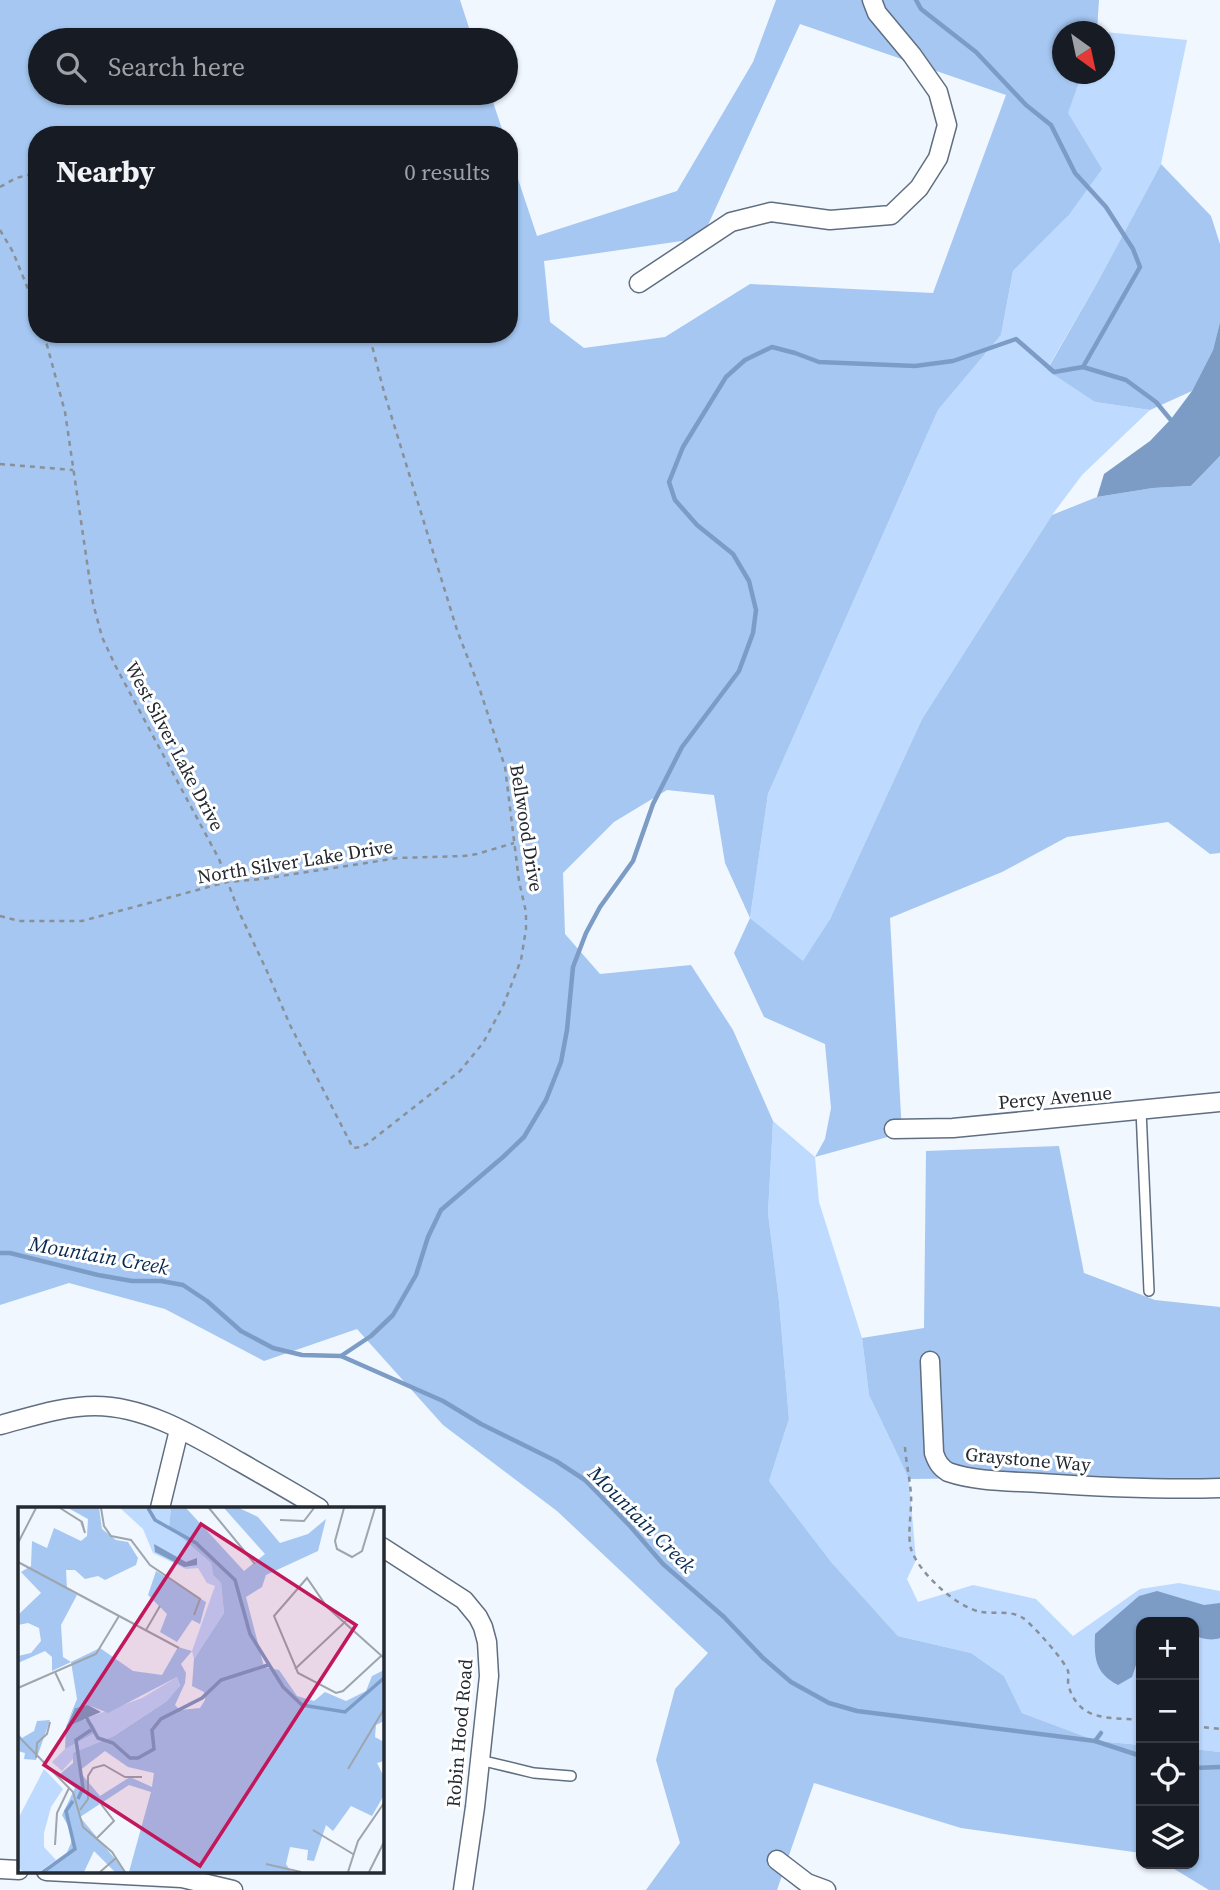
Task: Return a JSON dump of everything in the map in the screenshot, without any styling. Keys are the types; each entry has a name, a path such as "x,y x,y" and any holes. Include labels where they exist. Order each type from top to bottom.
{"street":[{"path":"639,283 731,222 771,212 830,220 891,215 919,188 938,158 947,125 938,92 877,13 872,0"},
{"name":"Percy Avenue","path":"894,1129 953,1128 1220,1102"},
{"name":"Graystone Way","path":"930,1361 934,1453 937,1462 948,1472 996,1480 1090,1486 1220,1488"},
{"path":"0,1425 58,1411 94,1406 115,1408 152,1418 179,1430 317,1507"},
{"path":"160,1507 179,1430"},
{"name":"Robin Hood Road","path":"383,1548 474,1610 483,1626 487,1643 489,1676 463,1890"},
{"path":"777,1860 807,1883 826,1890"},
{"path":"0,1869 18,1870"},
{"path":"87,1872 182,1878 233,1890"}],"lane":[{"path":"1141,1110 1149,1291"},
{"path":"480,1760 534,1773 571,1776"}],"path":[{"path":"0,187 28,175"},
{"path":"0,230 28,288"},
{"name":"West Silver Lake Drive","path":"46,343 65,412 93,603 102,637 219,859 239,912 290,1025 353,1148"},
{"name":"Bellwood Drive","path":"353,1148 367,1144 460,1071 483,1043 503,1006 521,960 526,929 526,912 519,881 505,767 457,630 371,343"},
{"path":"0,464 73,470"},
{"name":"North Silver Lake Drive","path":"0,916 19,921 82,921 227,882 398,858 464,856 514,843"},
{"path":"905,1447 911,1494 911,1548 923,1570 946,1593 966,1607 980,1612 1012,1614 1023,1618 1058,1655 1068,1670 1068,1684 1076,1703 1090,1713 1136,1719"},
{"path":"1199,1727 1220,1729"}],"shaded area":[{"path":"0,0 460,0 469,28 28,28 28,105 494,105 501,126 28,126 28,343 518,343 518,179 537,236 677,191 753,62 776,0 1099,0 1098,21 1052,21 1052,84 1078,84 1068,113 1102,169 1068,216 1013,271 1001,335 938,410 768,794 750,918 725,863 714,795 667,790 614,822 563,873 565,934 600,974 691,965 733,1030 773,1121 768,1213 789,1419 769,1481 832,1563 898,1636 971,1653 1004,1676 1022,1713 1097,1741 1136,1745 1136,1852 961,1828 814,1783 777,1890 646,1890 680,1843 656,1760 675,1689 708,1653 557,1511 443,1425 357,1329 264,1361 165,1309 69,1283 0,1305","holes":["800,24 1006,95 933,293 750,284 665,337 584,348 550,322 544,261 702,238"]},
{"path":"1115,33 1187,40 1161,164 1047,369 1095,402 1150,410 1082,475 1052,515 922,719 830,919 803,962 750,918 768,794 938,410 1001,335 1013,271 1068,216 1068,112 1078,84 1115,84"},
{"path":"1161,164 1211,216 1220,244 1220,322 1213,350 1192,391 1150,410 1095,402 1047,370"},
{"path":"1220,322 1220,456 1191,486 1153,488 1097,497 1104,474 1150,441 1192,391 1213,350"},
{"path":"1220,456 1220,853 1210,854 1168,822 1067,837 1002,872 890,918 902,1133 815,1157 825,1139 831,1108 825,1044 764,1017 734,953 750,918 803,961 830,919 922,719 1052,515 1097,497 1153,488 1191,486"},
{"path":"773,1121 815,1157 819,1202 862,1338 869,1395 909,1479 916,1560 907,1579 918,1602 973,1585 1036,1599 1073,1636 1140,1589 1179,1583 1220,1591 1220,1752 1199,1750 1199,1617 1136,1617 1136,1745 1097,1741 1022,1713 1004,1676 971,1653 898,1636 832,1563 769,1481 789,1419 768,1213"},
{"path":"1059,1146 1084,1273 1155,1300 1220,1307 1220,1479 909,1479 869,1395 862,1338 924,1328 926,1151"},
{"path":"1157,1591 1204,1605 1220,1603 1220,1638 1199,1638 1199,1617 1136,1617 1136,1665 1132,1677 1118,1685 1100,1670 1095,1650 1095,1634 1139,1596"},
{"path":"1199,1750 1220,1752 1220,1890 1209,1890 1174,1869 1199,1869"}],"waterway":[{"path":"916,0 921,9 976,52 1026,105 1051,125 1075,173 1106,207 1133,249 1140,267 1083,367"},
{"path":"341,1356 371,1336 393,1315 416,1275 428,1237 441,1210 524,1137 546,1100 561,1062 573,967 586,933 600,907 633,861 653,804 682,747 739,671 753,633 756,610 749,581 733,554 697,525 675,500 669,482 683,447 726,377 745,360 772,347 819,362 915,366 953,361 1016,339 1054,372 1083,367 1126,380 1156,402 1170,419"},
{"name":"Mountain Creek","path":"0,1253 132,1281 161,1281 183,1285 207,1301 241,1331 273,1348 302,1355 341,1356 443,1401 481,1424 556,1461 585,1480 663,1564 724,1617 763,1658 791,1682 829,1703 857,1711 1095,1741 1136,1754"},
{"path":"1095,1741 1101,1733"},
{"name":"Mountain Creek","path":"1199,1768 1220,1767"}]}
